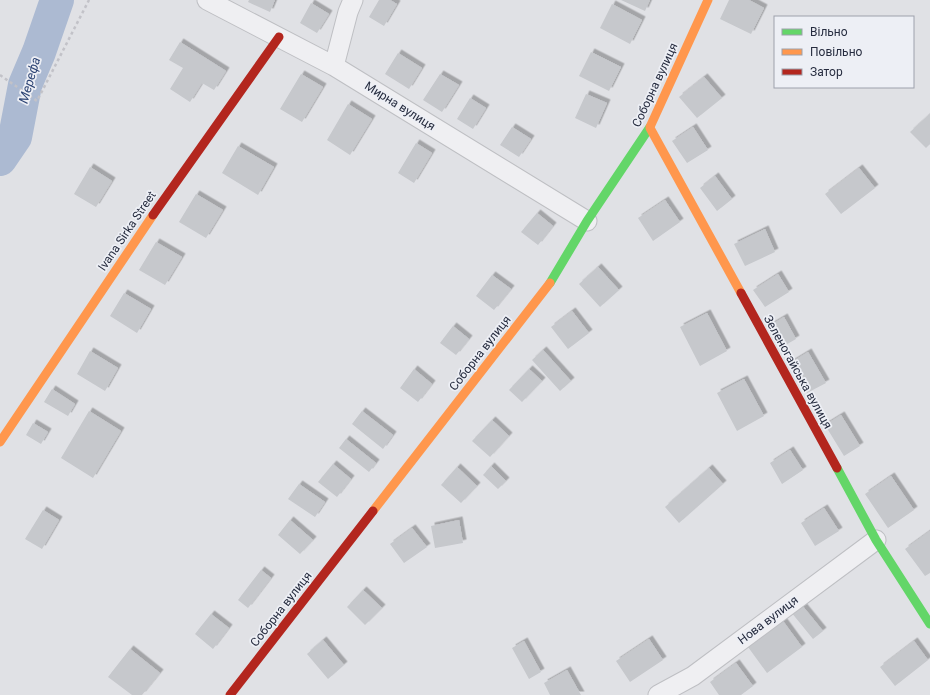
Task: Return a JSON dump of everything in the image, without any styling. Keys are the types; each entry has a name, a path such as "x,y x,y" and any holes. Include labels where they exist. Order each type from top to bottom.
{"street":[{"name":"Мирна вулиця","path":"207,0 334,66 587,221"},
{"path":"334,66 348,12 353,0"},
{"name":"Соборна вулиця","path":"230,695 550,283 587,221 650,128 708,0"},
{"name":"Ivana Sirka Street","path":"0,442 166,195 279,37"},
{"name":"Зеленогайська вулиця","path":"650,128 876,540 930,624"},
{"name":"Нова вулиця","path":"658,695 692,676 876,540"}],"path":[{"path":"0,75 37,100 89,0"}],"building":[{"path":"249,0 275,0 270,12 248,2"},
{"path":"379,0 390,0 397,4 384,26 369,17"},
{"path":"621,0 650,0 645,11"},
{"path":"729,0 749,0 764,8 751,34 720,19"},
{"path":"311,3 329,14 317,33 300,23"},
{"path":"612,4 642,20 630,44 600,28"},
{"path":"180,42 226,71 214,90 202,83 190,102 170,89 183,68 169,60"},
{"path":"591,52 621,67 609,91 579,76"},
{"path":"398,53 422,68 409,89 385,74"},
{"path":"301,74 323,87 302,122 280,109"},
{"path":"440,74 459,85 442,112 423,100"},
{"path":"704,77 722,98 697,118 679,97"},
{"path":"586,94 607,103 596,128 575,118"},
{"path":"470,98 486,108 473,129 457,119"},
{"path":"348,104 372,119 350,155 327,140"},
{"path":"930,114 930,144 926,148 910,132"},
{"path":"512,127 531,139 519,157 500,145"},
{"path":"693,127 708,150 687,163 672,141"},
{"path":"416,143 432,153 414,183 398,173"},
{"path":"238,146 274,167 258,195 222,173"},
{"path":"90,167 112,181 96,207 74,194"},
{"path":"859,168 875,188 841,214 825,194"},
{"path":"715,176 732,199 717,211 700,188"},
{"path":"196,194 223,210 206,238 179,222"},
{"path":"665,200 680,222 653,241 638,218"},
{"path":"537,213 553,226 538,245 521,232"},
{"path":"765,229 775,252 745,266 734,244"},
{"path":"156,242 182,257 165,285 139,270"},
{"path":"598,267 619,290 600,307 579,284"},
{"path":"778,274 789,292 765,307 753,290"},
{"path":"492,275 511,289 494,310 476,296"},
{"path":"124,293 151,309 137,333 110,316"},
{"path":"572,311 589,333 568,349 551,327"},
{"path":"707,313 727,351 700,366 680,327"},
{"path":"784,317 796,339 782,347 769,326"},
{"path":"453,326 469,339 456,355 440,343"},
{"path":"543,350 571,381 560,391 532,360"},
{"path":"90,351 118,368 105,391 77,374"},
{"path":"808,352 826,383 807,393 790,363"},
{"path":"414,369 432,384 418,402 400,388"},
{"path":"529,369 542,381 522,402 509,390"},
{"path":"744,379 764,416 737,431 717,393"},
{"path":"52,389 75,404 68,416 44,402"},
{"path":"89,411 121,431 93,478 61,458"},
{"path":"362,411 393,435 383,449 352,424"},
{"path":"841,415 860,446 844,456 825,425"},
{"path":"492,420 509,436 490,457 472,441"},
{"path":"33,423 48,432 41,444 26,435"},
{"path":"346,439 376,463 369,472 339,448"},
{"path":"790,450 803,470 782,484 770,463"},
{"path":"333,464 351,479 337,497 318,482"},
{"path":"491,466 506,481 498,489 483,475"},
{"path":"457,467 477,486 461,503 441,485"},
{"path":"709,468 723,484 679,523 665,507"},
{"path":"891,476 914,510 888,528 865,494"},
{"path":"299,484 325,502 315,517 288,499"},
{"path":"824,508 839,531 815,546 801,523"},
{"path":"43,510 59,520 42,549 25,539"},
{"path":"290,520 313,540 300,554 278,535"},
{"path":"459,520 463,543 435,548 431,526"},
{"path":"412,528 427,547 404,563 390,544"},
{"path":"930,531 930,573 925,576 905,549"},
{"path":"261,570 271,578 248,608 238,600"},
{"path":"363,590 382,608 365,625 347,607"},
{"path":"801,604 823,631 813,639 791,612"},
{"path":"211,614 229,628 213,649 195,634"},
{"path":"783,621 802,647 767,673 748,647"},
{"path":"649,639 663,660 630,682 616,661"},
{"path":"323,640 344,665 328,679 307,654"},
{"path":"524,641 541,672 529,679 512,648"},
{"path":"914,641 928,660 895,686 880,667"},
{"path":"130,649 160,673 142,695 132,695 108,677"},
{"path":"736,663 753,686 741,695 719,695 710,682"},
{"path":"567,670 581,695 550,695 544,683"}],"waterway":[{"name":"Мерефа","path":"0,159 15,137 25,85 39,52 57,0"}],"traffic: fast":[{"path":"550,283 587,221 650,127"},
{"path":"837,468 876,540 930,624"}],"traffic: slow":[{"path":"650,127 708,0"},
{"path":"650,128 741,293"},
{"path":"0,442 153,215"},
{"path":"373,511 550,283"}],"traffic: jam":[{"path":"153,215 279,37"},
{"path":"741,293 837,468"},
{"path":"230,695 373,511"}]}
